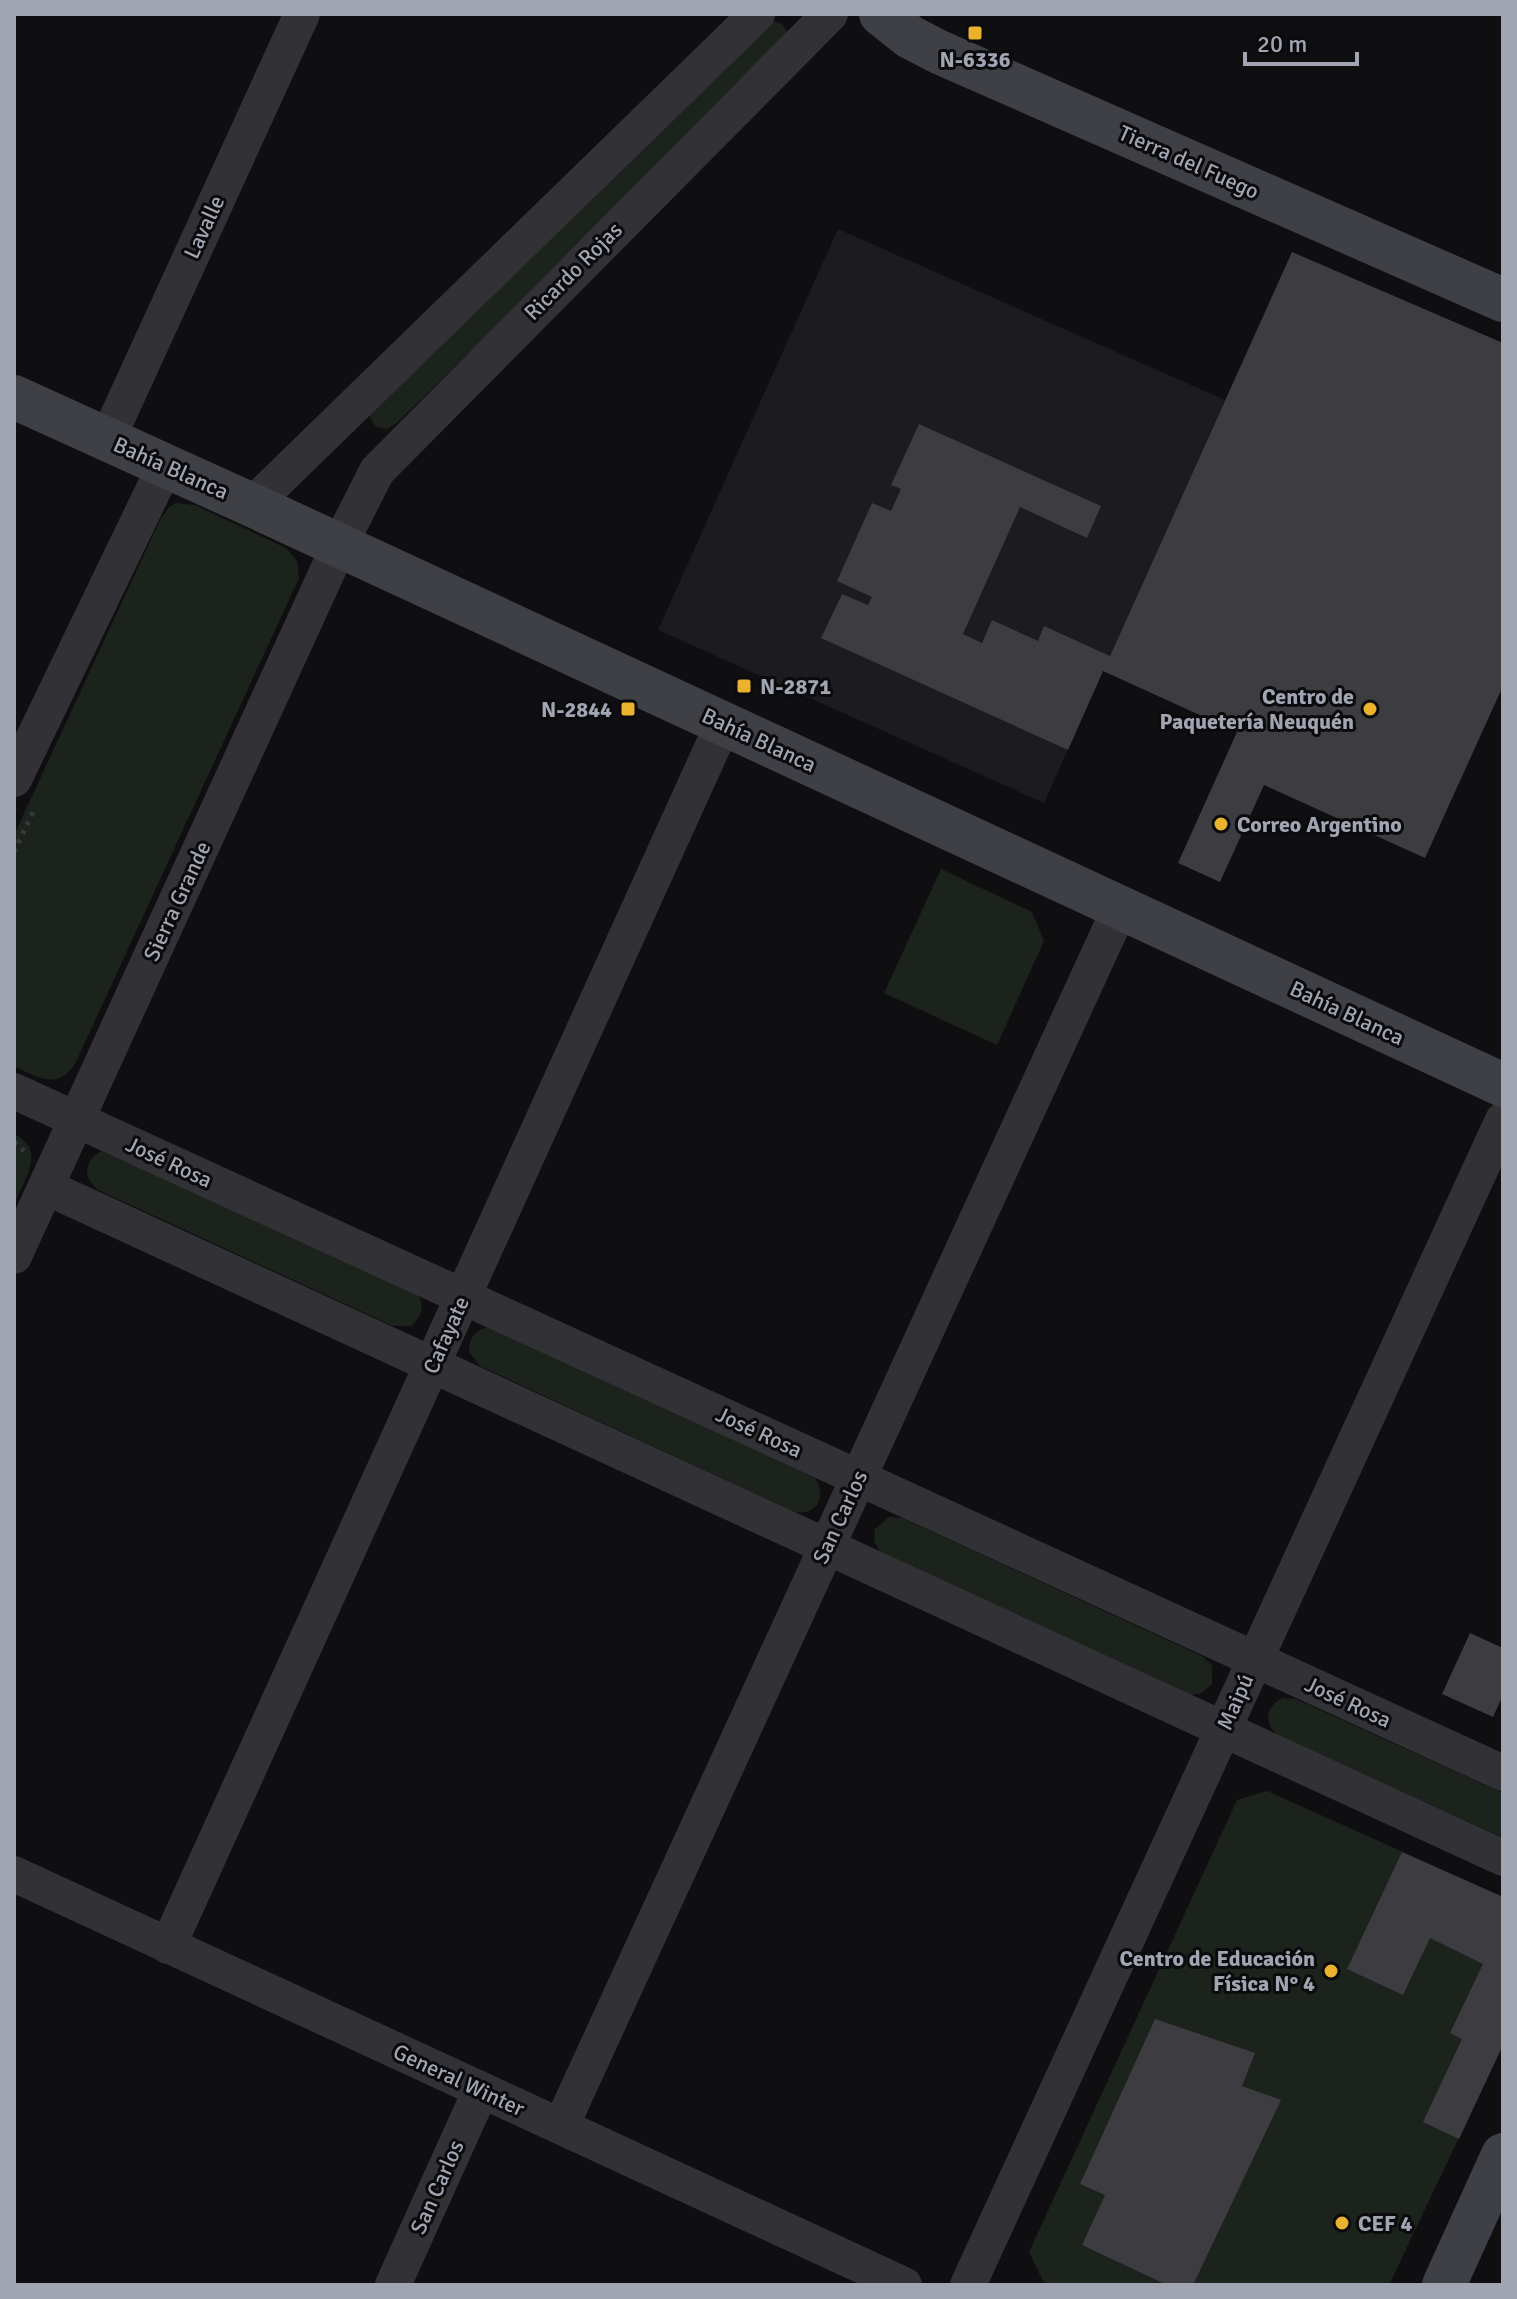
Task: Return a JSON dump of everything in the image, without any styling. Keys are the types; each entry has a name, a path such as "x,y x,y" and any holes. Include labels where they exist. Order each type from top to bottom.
{"street":[{"name":"Lavalle","path":"107,440 302,14"},
{"path":"252,505 757,14"},
{"name":"Ricardo Rojas","path":"339,546 367,487 387,458 830,14"},
{"name":"Tierra del Fuego","path":"881,14 910,37 939,52 1503,300"},
{"name":"Bahía Blanca","path":"14,397 1503,1085"},
{"path":"27,788 165,466"},
{"name":"Sierra Grande","path":"14,1256 339,546"},
{"name":"Cafayate","path":"168,1946 723,724"},
{"name":"San Carlos","path":"561,2126 1120,908"},
{"name":"José Rosa","path":"14,1091 1503,1773"},
{"name":"Maipú","path":"968,2285 1503,1120"},
{"path":"46,1187 1503,1858"},
{"name":"General Winter","path":"14,1874 904,2285"},
{"name":"San Carlos","path":"393,2285 481,2090"},
{"path":"1444,2285 1503,2155"}],"path":[{"path":"14,852 27,788"}],"shaded area":[{"path":"771,20 782,24 787,32 780,48 397,423 387,429 376,427 370,417 371,411"},
{"path":"838,229 1225,400 1044,803 658,630"},
{"path":"176,503 195,505 286,548 297,561 299,578 75,1064 61,1077 46,1079 14,1066 14,835 160,520"},
{"path":"941,869 1032,912 1044,941 997,1045 884,993"},
{"path":"14,1134 24,1141 31,1157 28,1175 14,1204"},
{"path":"102,1151 416,1292 422,1305 418,1318 411,1326 393,1326 98,1190 89,1180 87,1169 92,1159"},
{"path":"491,1327 815,1478 820,1499 813,1509 792,1511 480,1366 469,1352 470,1342 477,1331"},
{"path":"889,1517 902,1518 1202,1656 1212,1665 1212,1684 1202,1693 1191,1695 880,1552 874,1541 875,1529"},
{"path":"1296,1699 1503,1793 1503,1838 1279,1736 1270,1726 1268,1716 1277,1701"},
{"name":"Centro de Educación Física N° 4","path":"1267,1791 1503,1897 1503,2045 1389,2285 1051,2285 1043,2281 1029,2252 1237,1800"}],"building":[{"path":"1292,252 1503,343 1503,686 1425,858 1264,785 1220,882 1178,863 1237,732 1103,671 1068,750 821,638 842,594 868,605 872,597 837,581 872,503 891,511 901,489 891,485 919,424 1101,506 1087,538 1020,507 963,634 982,643 992,620 1038,641 1044,626 1110,656"},
{"path":"1470,1633 1503,1648 1503,1695 1493,1717 1442,1694"},
{"path":"1402,1852 1503,1897 1503,2045 1459,2139 1423,2122 1462,2039 1450,2033 1483,1964 1430,1938 1403,1995 1347,1969"},
{"path":"1155,2019 1255,2053 1242,2086 1281,2100 1193,2285 1167,2285 1082,2245 1105,2195 1080,2184"}],"place":[{"name":"N-6336","path":"975,33"},
{"name":"N-2871","path":"744,686"},
{"name":"N-2844","path":"628,709"},
{"name":"Centro de Paquetería Neuquén","path":"1370,709"},
{"name":"Correo Argentino","path":"1221,824"},
{"name":"Centro de Educación Física N° 4","path":"1331,1971"},
{"name":"CEF 4","path":"1342,2223"}]}
